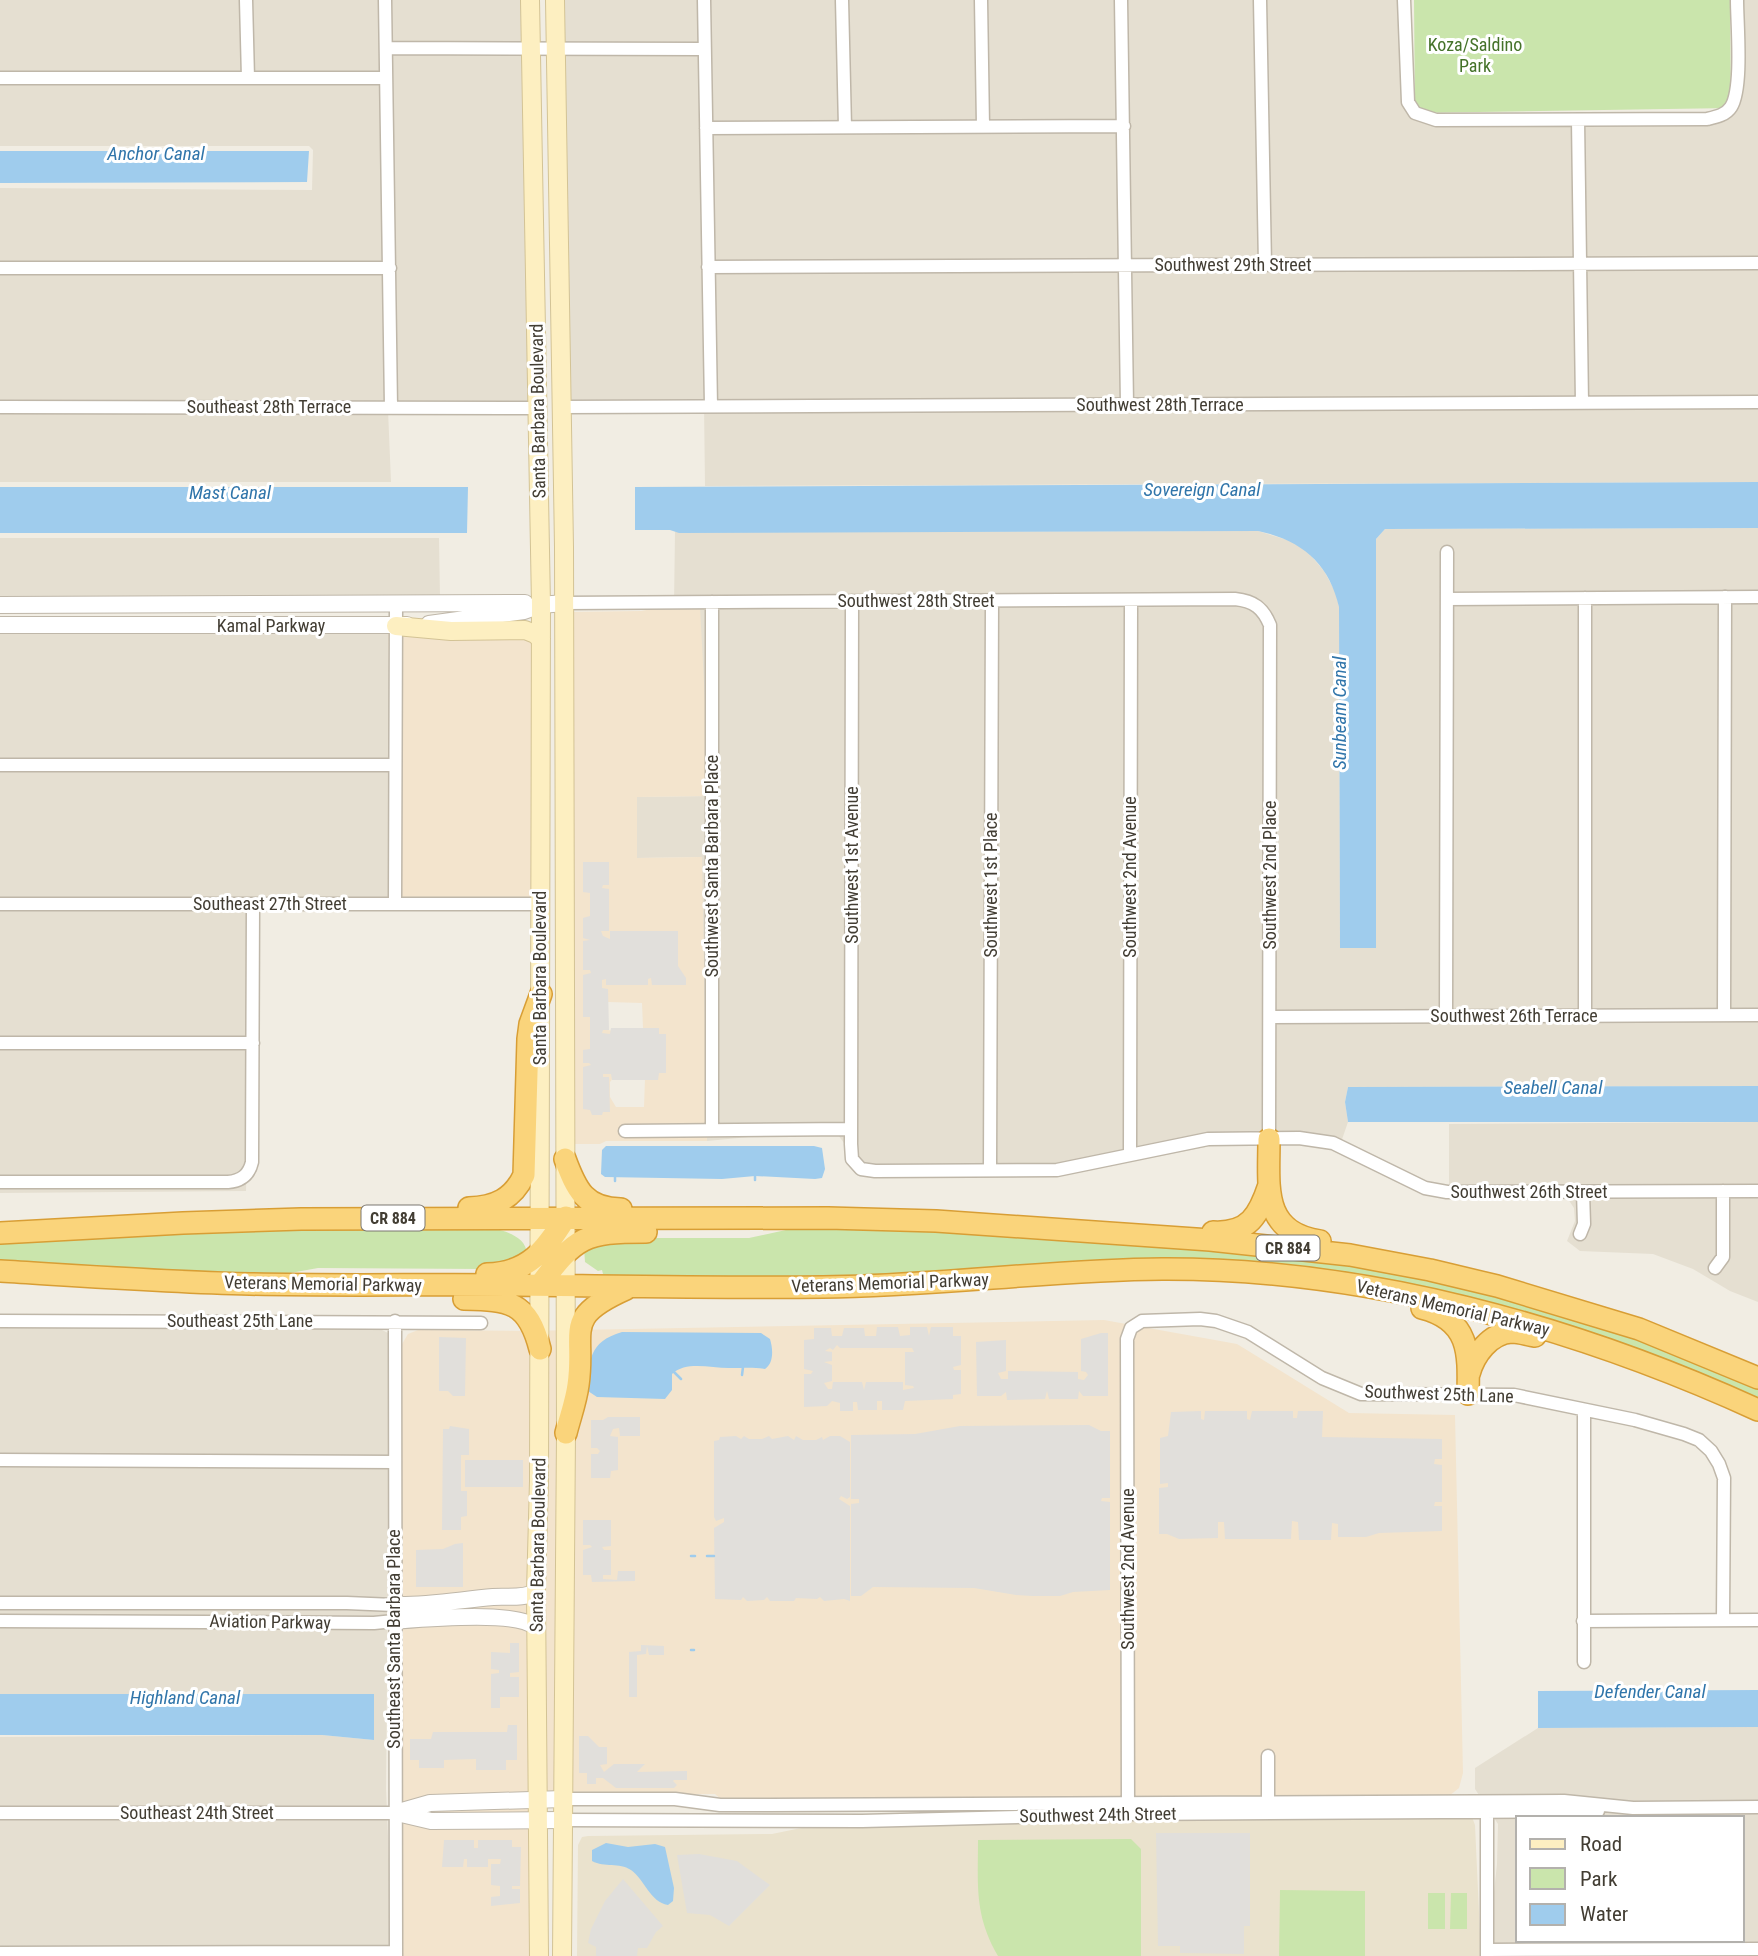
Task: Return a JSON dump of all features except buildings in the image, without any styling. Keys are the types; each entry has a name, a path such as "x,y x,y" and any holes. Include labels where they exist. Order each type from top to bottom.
{"highway":[{"path":"248,1221 332,1209 482,1208 505,1199 516,1191 525,1170 528,1037 541,994"},
{"path":"1269,1139 1269,1185 1275,1213 1281,1223 1300,1238 1466,1268 1489,1275 1497,1286"},
{"path":"565,1159 572,1179 581,1193 593,1203 608,1208 799,1209 828,1218"},
{"path":"882,1219 915,1211 1218,1232 1242,1226 1253,1218 1260,1211 1269,1185"},
{"name":"Veterans Memorial Parkway","path":"0,1233 248,1221 539,1217 828,1218 1000,1225 1265,1245 1350,1255 1497,1286 1639,1329 1758,1378"},
{"path":"269,1284 317,1273 505,1273 525,1266 540,1252 566,1217"},
{"path":"540,1285 566,1253 584,1239 603,1233 749,1232 799,1218"},
{"path":"1166,1269 1204,1280 1304,1289 1434,1311 1445,1316 1458,1328 1466,1346 1468,1387"},
{"name":"Veterans Memorial Parkway","path":"0,1271 269,1284 839,1287 1166,1269 1217,1270 1309,1279 1406,1294 1479,1311 1558,1332 1623,1355 1758,1410"},
{"path":"269,1284 305,1298 505,1301 531,1322 540,1349"},
{"path":"566,1433 579,1385 578,1339 582,1322 597,1303 629,1287"},
{"path":"1468,1387 1473,1361 1483,1347 1502,1335 1513,1332 1540,1337 1611,1361 1758,1418"}],"main road":[{"name":"Santa Barbara Boulevard","path":"530,0 541,605 540,1349 536,1592 539,1956"},
{"name":"Santa Barbara Boulevard","path":"555,0 564,603 565,1286 569,1621 562,1821 562,1956"},
{"path":"396,626 451,631 521,630 541,639"},
{"path":"539,1472 548,1501 546,1601 555,1616 569,1621"}],"street":[{"path":"246,0 248,78"},
{"path":"385,0 391,407"},
{"path":"704,0 710,406"},
{"path":"842,0 845,127"},
{"path":"981,0 983,126"},
{"path":"1121,0 1128,405"},
{"path":"1260,0 1265,265"},
{"path":"1404,0 1408,102 1415,113 1436,120 1707,119 1720,116 1731,108 1737,92 1737,0"},
{"path":"386,48 704,49"},
{"path":"0,78 386,78"},
{"path":"1578,120 1582,403"},
{"path":"706,128 1124,126"},
{"name":"Southwest 29th Street","path":"708,267 1758,263"},
{"path":"0,268 390,268"},
{"name":"Southwest 28th Terrace","path":"562,407 1758,402"},
{"name":"Southeast 28th Terrace","path":"0,407 538,408"},
{"path":"1446,1016 1447,552"},
{"path":"1724,1015 1725,597"},
{"path":"1447,599 1758,597"},
{"path":"1585,598 1585,1015"},
{"name":"Southwest 28th Street","path":"564,603 1235,599 1249,601 1265,612"},
{"name":"Southwest 2nd Avenue","path":"1130,1154 1131,600"},
{"name":"Southwest 1st Avenue","path":"851,1129 852,601"},
{"name":"Southwest 1st Place","path":"990,1170 992,601"},
{"name":"Southwest Santa Barbara Place","path":"712,602 712,1130"},
{"name":"Kamal Parkway","path":"0,605 564,603"},
{"path":"395,904 396,605"},
{"name":"Kamal Parkway","path":"0,625 396,626 451,622 524,611 541,605"},
{"name":"Southwest 2nd Place","path":"1265,612 1270,625 1269,1139"},
{"path":"0,765 396,765"},
{"name":"Southeast 27th Street","path":"0,904 540,904"},
{"path":"0,1182 228,1182 248,1174 252,1162 253,904"},
{"name":"Southwest 26th Terrace","path":"1270,1017 1758,1015"},
{"path":"0,1043 253,1043"},
{"path":"625,1131 851,1129 852,1159 861,1169 875,1171 1057,1170 1208,1139 1269,1139"},
{"name":"Southwest 26th Street","path":"1269,1139 1312,1139 1333,1143 1434,1191 1758,1191"},
{"path":"1715,1268 1723,1257 1723,1191"},
{"path":"1580,1234 1584,1224 1583,1192"},
{"name":"Southwest 25th Lane","path":"1134,1325 1152,1319 1216,1321 1248,1332 1322,1377 1361,1394 1468,1387 1635,1420 1699,1440 1712,1451 1724,1478 1723,1620"},
{"name":"Southeast 25th Lane","path":"0,1321 481,1323"},
{"name":"Southeast Santa Barbara Place","path":"395,1321 396,1954"},
{"name":"Southwest 2nd Avenue","path":"1128,1808 1128,1339 1134,1325"},
{"path":"1584,1410 1584,1662"},
{"path":"0,1460 395,1462"},
{"name":"Aviation Parkway","path":"0,1621 374,1623 394,1613 427,1606 491,1597 526,1596 536,1592"},
{"name":"Aviation Parkway","path":"0,1603 347,1603 394,1613 524,1620 536,1628"},
{"path":"1583,1620 1758,1620"},
{"path":"1268,1756 1268,1808"},
{"name":"Southwest 24th Street","path":"563,1799 675,1799 720,1805 1128,1808 1487,1807 1564,1801 1633,1808 1758,1807"},
{"name":"Southeast 24th Street","path":"395,1813 430,1803 563,1799"},
{"path":"628,1821 686,1818 699,1811 703,1802"},
{"path":"1487,1807 1487,1953 1758,1950"},
{"name":"Southwest 24th Street","path":"562,1821 862,1821 1128,1808"},
{"name":"Southeast 24th Street","path":"0,1813 395,1813 431,1821 562,1821"},
{"path":"0,1953 396,1954"}],"shaded area":[{"path":"0,0 525,0 533,408 388,410 391,482 0,482 0,188 312,190 313,150 309,146 0,146"},
{"path":"560,0 1399,0 1410,117 1731,113 1735,0 1758,0 1758,482 705,486 704,405 567,407"},
{"path":"1758,528 1758,1086 1348,1087 1345,1102 1348,1122 1338,1151 1315,1145 1221,1144 1064,1175 869,1176 838,1135 759,1136 707,1141 701,857 637,858 637,797 709,796 674,605 675,532 1258,531 1291,541 1308,552 1324,571 1336,593 1339,607 1340,948 1376,947 1376,539 1385,529"},
{"path":"0,538 439,538 440,598 0,599"},
{"path":"674,605 700,607 710,796 637,797 637,858 702,857 707,1141 606,1141 600,1144 570,1144 569,612 641,611","holes":["608,1002 642,1003 643,1028 626,1032 607,1030","614,1077 645,1079 644,1107 616,1107 610,1097 610,1082"]},
{"path":"0,630 388,632 396,906 252,904 246,1191 0,1193"},
{"path":"388,632 532,639 535,907 396,906"},
{"path":"583,862 609,862 609,885 603,885 602,888 609,889 609,931 601,931 603,936 610,939 610,931 678,931 678,966 686,978 686,985 652,985 651,978 648,979 648,985 606,985 606,979 602,980 602,988 608,989 609,1030 603,1030 602,1033 610,1034 611,1028 659,1028 659,1034 666,1034 666,1073 659,1073 658,1080 612,1080 611,1074 603,1074 603,1077 609,1077 610,1112 603,1112 602,1115 592,1115 590,1110 583,1109 583,1067 591,1065 583,1063 583,1050 590,1049 590,1017 583,1017 583,975 591,973 590,970 583,970 583,941 590,940 583,938 583,918 590,916 590,893 583,892"},
{"path":"1758,1122 1758,1302 1730,1291 1693,1269 1653,1254 1580,1251 1567,1241 1575,1221 1574,1208 1568,1199 1449,1198 1449,1124"},
{"path":"1104,1320 1237,1344 1349,1413 1455,1415 1463,1773 1459,1788 1449,1796 724,1802 715,1794 531,1795 531,1956 401,1956 402,1344 408,1334 418,1330 524,1331"},
{"path":"0,1327 376,1327 388,1333 386,1789 389,1956 0,1956 0,1737 322,1735 374,1740 374,1694 0,1694"},
{"path":"877,1327 898,1327 900,1336 910,1335 910,1327 927,1327 929,1336 931,1327 953,1327 953,1336 961,1336 961,1365 953,1367 954,1370 961,1370 961,1394 953,1395 953,1399 905,1401 903,1410 882,1410 882,1401 877,1401 877,1410 858,1410 857,1402 853,1402 853,1411 840,1411 840,1403 832,1401 827,1406 804,1407 804,1374 811,1374 813,1371 804,1369 804,1340 814,1339 814,1328 831,1328 832,1336 842,1336 844,1328 864,1328 865,1336 876,1336","holes":["837,1345 840,1348 912,1348 914,1352 905,1352 905,1385 914,1388 903,1390 903,1382 866,1382 864,1390 862,1382 833,1382 832,1389 828,1389 824,1383 832,1381 832,1365 824,1362 832,1361 832,1352 825,1351 830,1348 833,1350"]},
{"path":"1108,1333 1108,1396 1083,1396 1079,1391 1078,1399 1049,1399 1047,1391 1045,1399 1007,1400 1006,1392 1001,1396 977,1396 976,1342 1006,1340 1006,1371 998,1373 1001,1379 1008,1379 1008,1371 1078,1372 1078,1379 1084,1380 1088,1375 1081,1371 1081,1339"},
{"path":"439,1337 466,1338 465,1396 453,1396 448,1391 439,1391"},
{"path":"1201,1411 1201,1419 1204,1420 1205,1411 1247,1411 1247,1419 1250,1420 1252,1411 1293,1411 1293,1418 1297,1418 1298,1411 1323,1411 1322,1437 1442,1439 1442,1459 1435,1459 1434,1464 1442,1465 1442,1502 1435,1502 1434,1506 1442,1506 1442,1531 1338,1537 1338,1524 1332,1523 1331,1540 1299,1540 1298,1522 1292,1521 1291,1539 1225,1539 1224,1522 1218,1522 1218,1538 1179,1539 1159,1534 1159,1488 1168,1487 1168,1483 1160,1484 1160,1438 1168,1436 1171,1412"},
{"path":"640,1417 640,1436 620,1436 619,1428 613,1429 610,1436 618,1437 618,1470 611,1471 610,1478 591,1478 591,1454 598,1454 600,1451 591,1448 591,1420"},
{"path":"1089,1425 1101,1431 1110,1431 1110,1498 1102,1498 1101,1501 1110,1502 1110,1590 1073,1592 1060,1596 1032,1596 974,1588 873,1587 861,1596 851,1596 851,1504 859,1503 859,1499 851,1499 851,1435 915,1434 960,1426"},
{"path":"450,1426 469,1429 469,1455 461,1455 461,1491 467,1491 467,1516 461,1517 461,1530 442,1530 443,1429 449,1429"},
{"path":"736,1436 741,1439 744,1436 749,1439 762,1439 769,1436 772,1439 788,1436 794,1440 796,1436 803,1440 822,1437 823,1440 830,1436 840,1436 850,1442 850,1497 847,1499 841,1496 839,1499 850,1506 850,1601 824,1601 820,1597 796,1598 794,1601 770,1601 767,1597 764,1600 747,1601 743,1597 741,1600 715,1599 714,1528 724,1522 724,1518 716,1521 714,1517 714,1441 720,1437"},
{"path":"465,1460 523,1460 523,1487 465,1487"},
{"path":"583,1520 611,1520 611,1546 602,1547 604,1550 611,1550 611,1575 603,1575 603,1579 617,1580 618,1571 635,1571 635,1581 592,1582 591,1575 583,1575 583,1550 592,1547 583,1545"},
{"path":"463,1543 463,1587 416,1587 416,1550 443,1549"},
{"path":"510,1643 519,1643 519,1672 510,1673 510,1677 519,1677 519,1697 500,1697 500,1708 491,1708 491,1674 499,1673 499,1670 491,1669 491,1652 510,1653"},
{"path":"641,1645 664,1646 664,1655 649,1655 647,1646 646,1654 637,1655 637,1697 629,1697 629,1652 641,1651"},
{"path":"508,1725 517,1725 517,1760 506,1760 506,1770 476,1770 476,1759 444,1760 444,1768 419,1768 419,1760 410,1760 410,1739 431,1739 433,1732 507,1732"},
{"path":"1758,1727 1758,1956 1491,1956 1498,1824 1475,1789 1475,1768 1538,1728"},
{"path":"579,1736 588,1736 599,1747 607,1747 607,1764 600,1765 604,1772 614,1764 645,1764 637,1772 687,1771 687,1780 674,1780 677,1785 674,1788 616,1788 603,1778 596,1778 596,1784 587,1784 587,1773 579,1773"},
{"path":"1472,1817 1475,1825 1481,1956 577,1956 578,1845 582,1837 588,1836 772,1834 806,1827 1028,1819"},
{"path":"1156,1833 1250,1833 1250,1926 1244,1926 1244,1954 1180,1953 1180,1946 1158,1946"},
{"path":"444,1840 474,1840 474,1848 478,1848 478,1840 512,1840 512,1847 521,1847 520,1886 512,1886 512,1889 520,1889 520,1903 491,1906 491,1897 500,1896 500,1886 491,1885 491,1864 500,1864 501,1859 488,1859 488,1867 467,1867 467,1859 464,1859 463,1867 442,1867"},
{"path":"699,1854 737,1861 770,1885 729,1926 710,1915 687,1913 677,1855"},
{"path":"623,1879 663,1926 656,1932 647,1948 638,1948 637,1956 596,1956 596,1947 588,1943 591,1929 605,1901"}],"green space":[{"name":"Koza/Saldino Park","path":"1414,0 1730,0 1731,108 1415,113"},
{"path":"493,1228 520,1239 527,1254 483,1269 318,1268 268,1277 0,1263 0,1242 271,1229"},
{"path":"795,1228 907,1229 1236,1252 1335,1263 1455,1285 1608,1328 1758,1387 1758,1400 1673,1363 1355,1277 621,1278 603,1274 602,1270 598,1271 585,1262 584,1248 618,1238 749,1238"},
{"path":"1131,1839 1141,1849 1141,1956 998,1956 981,1913 978,1840"},
{"path":"1280,1890 1365,1891 1365,1956 1279,1956"},
{"path":"1428,1893 1445,1893 1445,1929 1428,1929"},
{"path":"1451,1893 1467,1893 1467,1929 1450,1929"}],"water":[{"name":"Anchor Canal","path":"0,151 309,151 307,182 0,183"},
{"name":"Sovereign Canal","path":"1758,482 1758,528 1385,529 1376,539 1376,948 1340,948 1339,607 1328,578 1311,556 1300,547 1258,531 679,533 670,530 635,530 635,487"},
{"name":"Mast Canal","path":"0,487 468,487 467,533 0,533"},
{"name":"Seabell Canal","path":"1758,1086 1758,1122 1348,1122 1345,1102 1348,1087"},
{"path":"606,1146 814,1146 822,1148 825,1169 822,1178 815,1179 755,1176 722,1179 605,1177 601,1174 602,1150"},
{"path":"622,1332 761,1333 770,1339 771,1360 765,1369 685,1367 672,1374 672,1390 665,1399 597,1397 588,1391 593,1354 602,1341"},
{"name":"Defender Canal","path":"1758,1690 1758,1727 1538,1728 1538,1691"},
{"name":"Highland Canal","path":"0,1694 374,1694 374,1740 322,1735 0,1735"},
{"path":"606,1843 628,1847 655,1844 665,1847 674,1888 673,1901 668,1905 657,1900 631,1870 592,1861 592,1850"}],"waterway":[{"path":"615,1176 615,1181"},
{"path":"742,1375 743,1367"},
{"path":"674,1372 681,1379"},
{"path":"707,1556 714,1556"}],"water label":[{"name":"Sunbeam Canal","path":"1339,713"}]}
